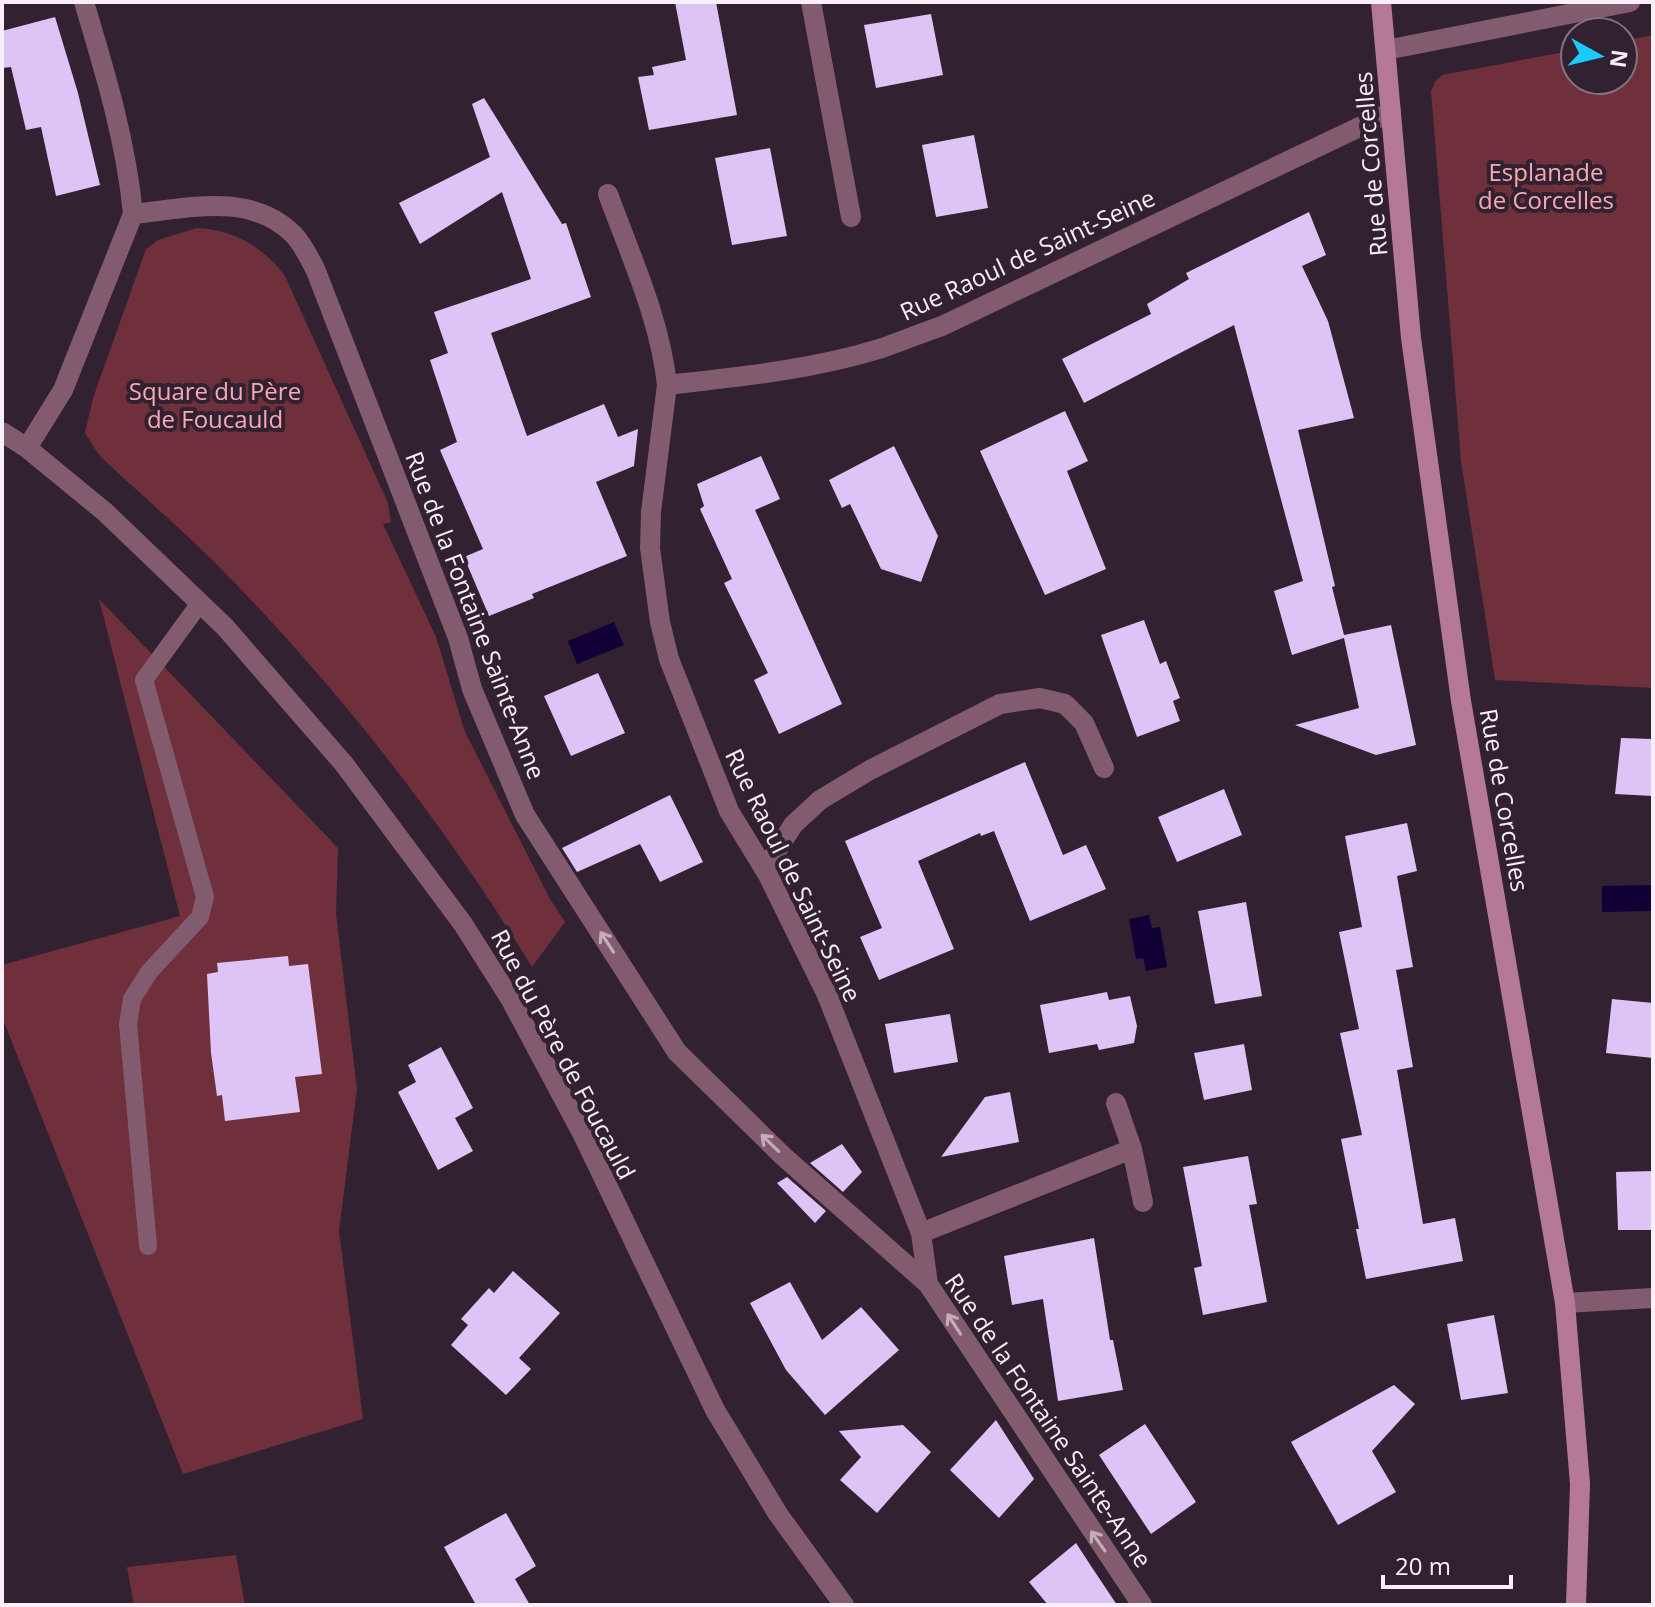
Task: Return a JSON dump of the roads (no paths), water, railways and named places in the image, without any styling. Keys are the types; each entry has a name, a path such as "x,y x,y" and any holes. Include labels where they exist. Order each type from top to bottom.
{"main road":[{"name":"Rue de Corcelles","path":"1381,2 1411,338 1461,701 1565,1303 1580,1484 1576,1605"}],"street":[{"path":"2,432 27,448 63,390 133,214 127,161 84,2"},
{"path":"811,2 851,217"},
{"path":"1386,50 1630,2"},
{"name":"Rue Raoul de Saint-Seine","path":"667,385 756,375 817,364 877,349 942,326 1391,112"},
{"name":"Rue Raoul de Saint-Seine","path":"608,194 664,354 667,385 651,512 650,548 660,622 669,659 729,811 768,875 827,995 921,1233 928,1284"},
{"name":"Rue de la Fontaine Sainte-Anne","path":"133,214 235,206 258,211 278,221 296,236 316,271 458,638 472,689 525,815 677,1052 783,1156 928,1284 1142,1605"},
{"name":"Rue du Père de Foucauld","path":"27,448 105,512 225,627 344,764 463,924 511,1000 582,1133 715,1410 778,1514 844,1605"},
{"path":"768,875 774,855 793,825 820,800 870,770 1000,704 1040,698 1065,704 1084,723 1104,768"},
{"path":"1116,1103 1132,1149 1143,1202"},
{"path":"921,1233 1132,1149"},
{"path":"1565,1303 1653,1298"}],"lane":[{"path":"148,1246 128,1024 130,1011 132,999 149,972 200,917 205,897 144,680 200,603"}],"park label":[{"name":"Esplanade de Corcelles","path":"1546,185"},
{"name":"Square du Père de Foucauld","path":"215,404"}]}
